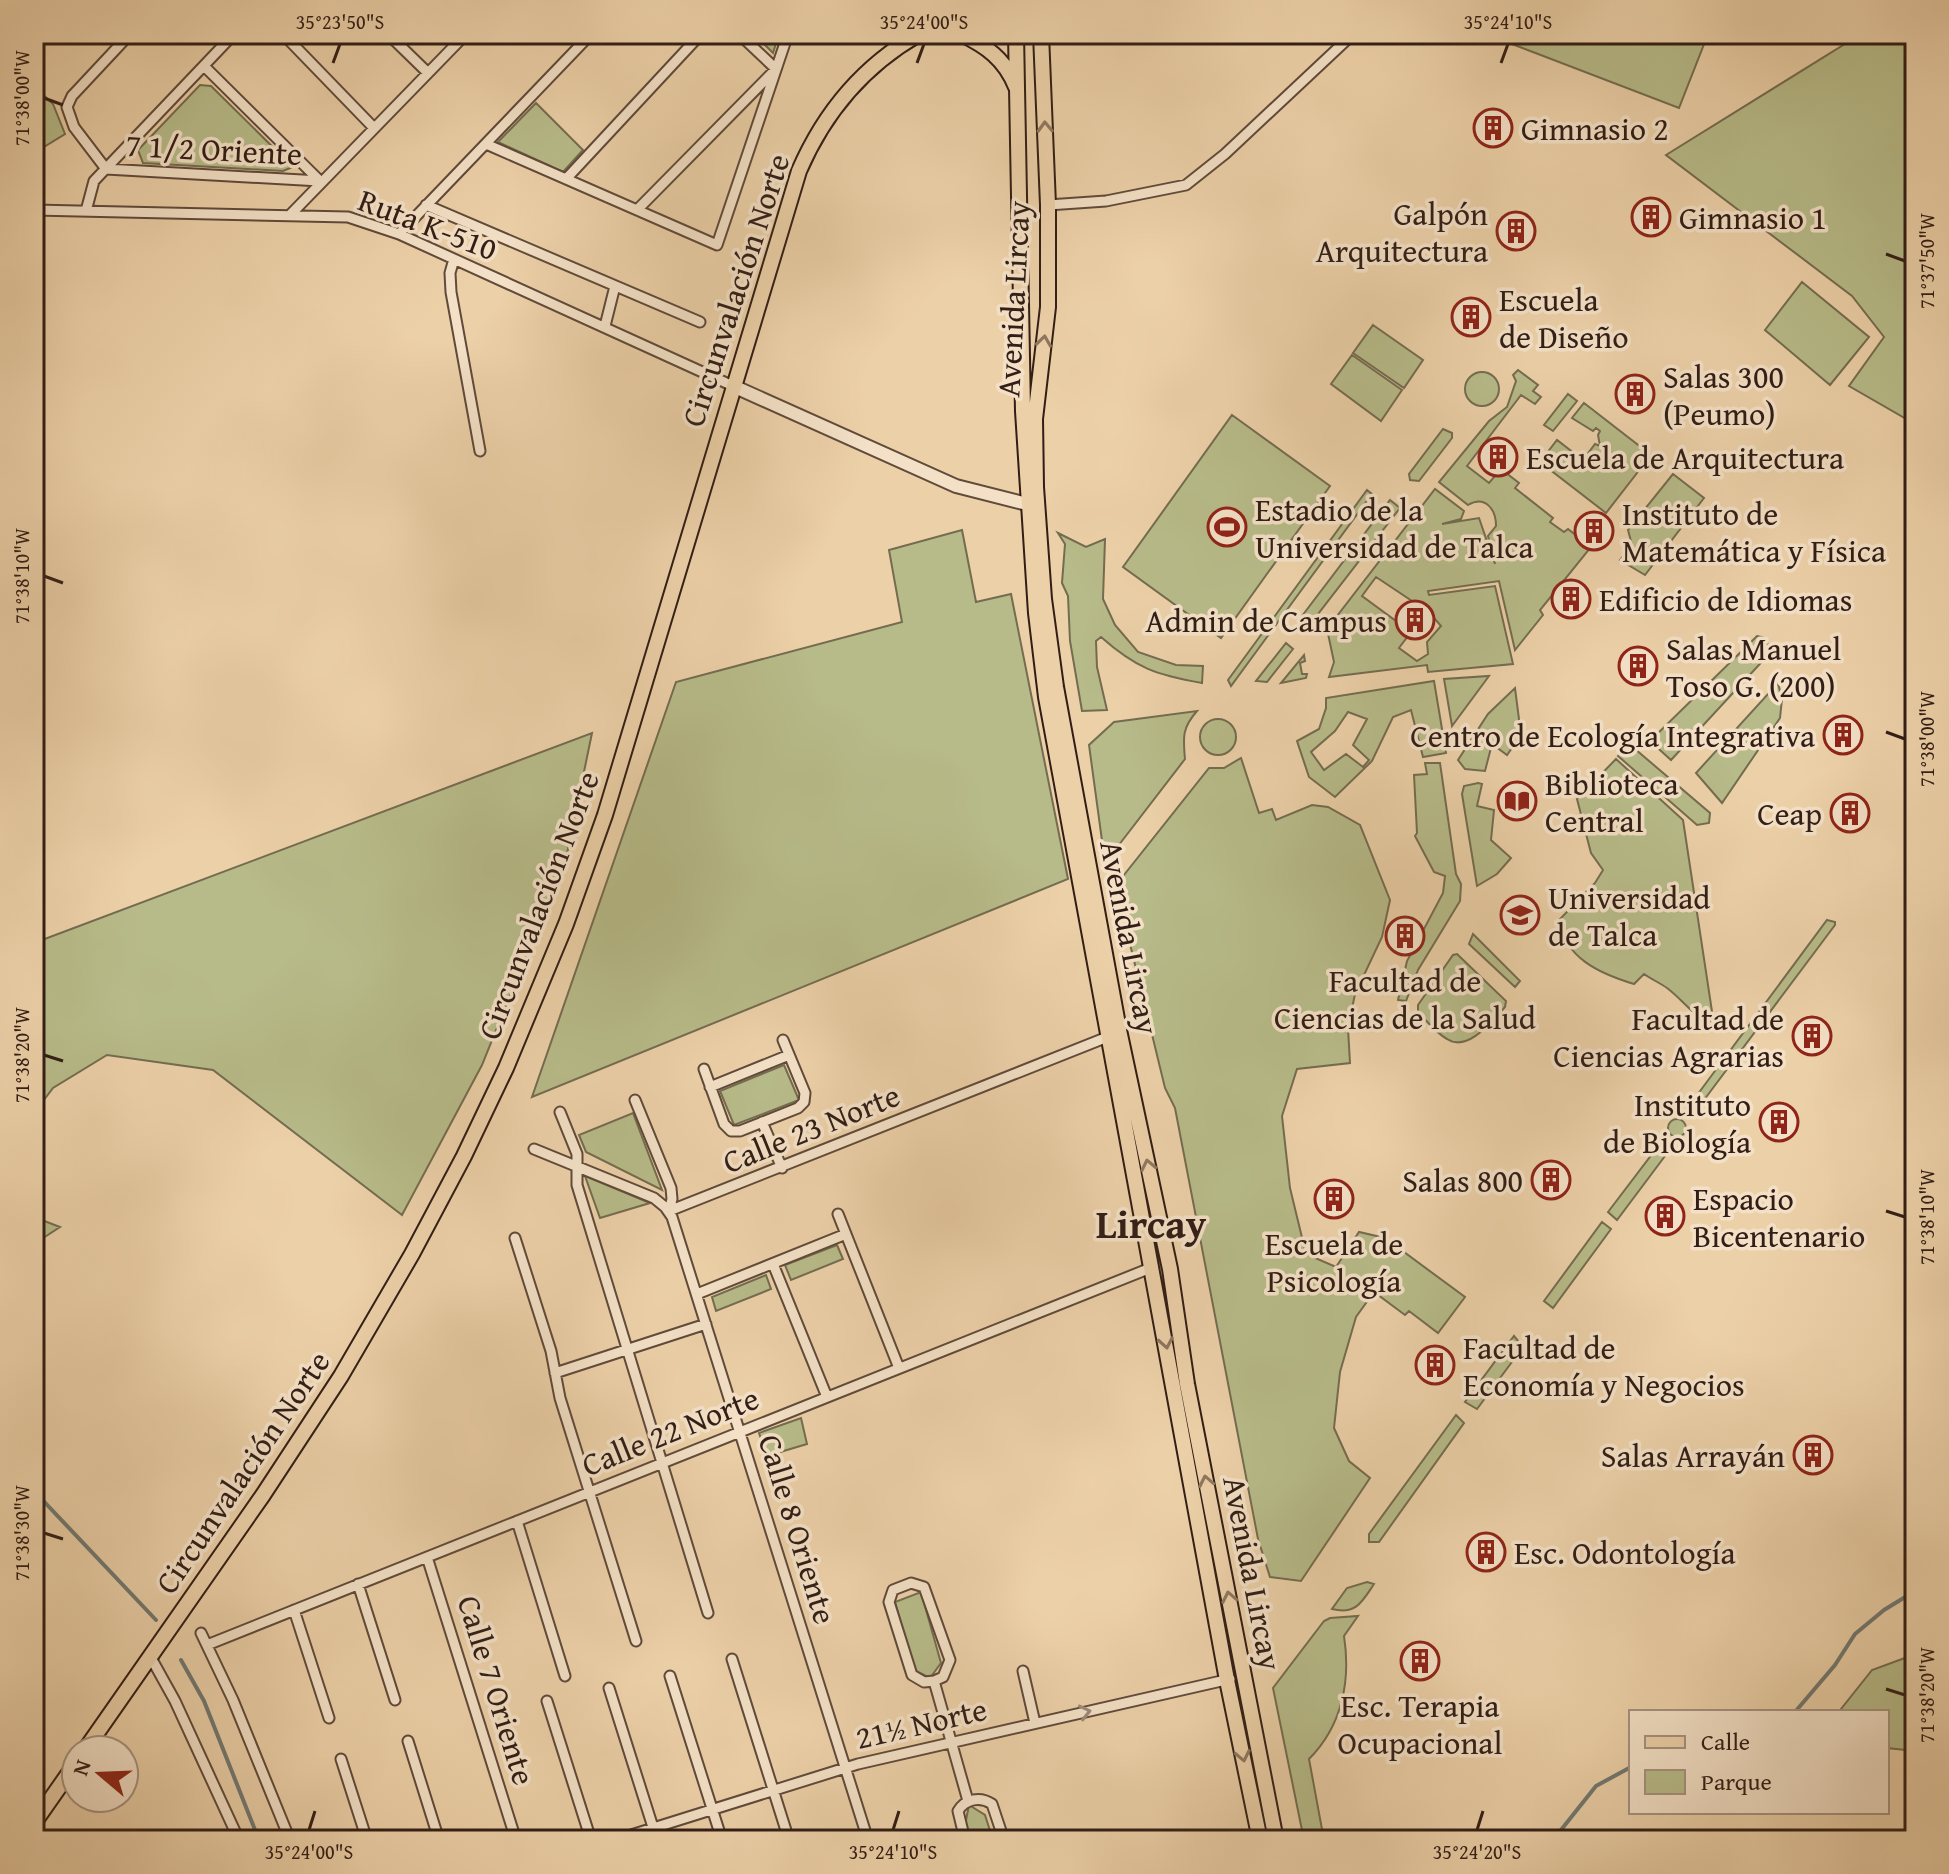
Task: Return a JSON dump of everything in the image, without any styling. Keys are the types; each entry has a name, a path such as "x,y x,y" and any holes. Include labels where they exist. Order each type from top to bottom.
{"main road":[{"name":"Circunvalación Norte","path":"96,1734 303,1436 361,1343 442,1199 506,1068 566,924 605,815 793,187 815,137 836,105 858,80 889,53 919,34"},
{"path":"961,34 984,46 1000,60 1012,77 1019,106"},
{"name":"Avenida Lircay","path":"1016,34 1027,504 1046,697 1227,1680 1260,1840"},
{"name":"Avenida Lircay","path":"1041,34 1048,205 1048,307 1035,419 1044,599 1066,751 1119,1030 1170,1269 1187,1384 1276,1840"},
{"path":"1153,1267 1170,1269"},
{"path":"34,1823 60,1786"}],"street":[{"path":"106,169 74,127 67,107 72,96 130,34"},
{"path":"86,211 92,185 234,34"},
{"path":"283,34 374,128"},
{"path":"388,34 428,73"},
{"path":"290,215 466,34"},
{"path":"399,234 591,34"},
{"path":"566,179 701,34"},
{"path":"739,34 776,69"},
{"path":"486,144 717,245 788,34"},
{"path":"1048,205 1106,201 1186,185 1225,154 1353,34"},
{"path":"204,66 320,181"},
{"path":"637,210 776,69"},
{"name":"7 1/2 Oriente","path":"106,169 320,181"},
{"path":"426,205 700,322"},
{"name":"Ruta K-510","path":"34,210 348,217 399,234 733,386"},
{"path":"454,259 450,273 451,292 480,451"},
{"path":"605,326 615,286"},
{"path":"733,386 956,486 1027,504"},
{"name":"Calle 23 Norte","path":"669,1211 1110,1036"},
{"path":"704,1069 724,1124 731,1131 740,1131 798,1108 804,1102 805,1093 783,1040"},
{"path":"710,1087 789,1055"},
{"name":"Calle 8 Oriente","path":"635,1100 671,1188 669,1211 868,1840"},
{"path":"560,1112 577,1154 577,1185 708,1613"},
{"path":"762,1122 782,1168"},
{"path":"534,1149 654,1198 669,1211"},
{"path":"838,1214 899,1368"},
{"path":"697,1294 846,1234"},
{"path":"515,1238 551,1351 560,1398 636,1641"},
{"path":"773,1264 827,1397"},
{"name":"Calle 22 Norte","path":"207,1645 1153,1267"},
{"path":"555,1373 706,1324"},
{"path":"517,1521 565,1676"},
{"name":"Calle 7 Oriente","path":"427,1557 516,1840"},
{"path":"911,1583 924,1587 950,1660 943,1677 934,1681 924,1682 912,1675 889,1602 893,1590 911,1583"},
{"path":"358,1584 395,1700"},
{"path":"294,1610 329,1718"},
{"path":"201,1633 233,1700 290,1840"},
{"path":"150,1656 171,1693 239,1840"},
{"path":"732,1659 789,1840"},
{"path":"1023,1671 1035,1723"},
{"path":"670,1676 722,1840"},
{"name":"21½ Norte","path":"615,1840 846,1767 1245,1676"},
{"path":"934,1681 968,1801"},
{"path":"609,1688 657,1840"},
{"path":"547,1701 591,1840"},
{"path":"408,1741 439,1840"},
{"path":"341,1759 367,1840"},
{"path":"965,1840 958,1811 968,1801 980,1799 992,1804 1004,1840"}],"green space":[{"path":"754,34 779,34 773,53"},
{"path":"1486,34 1708,34 1679,108"},
{"path":"1861,34 1915,34 1915,424 1849,386 1884,337 1852,296 1666,155"},
{"path":"200,85 211,86 293,167 283,171 143,163 138,150"},
{"path":"34,86 53,104 65,134 34,153"},
{"path":"536,103 583,150 563,172 498,142"},
{"path":"1802,282 1869,337 1830,385 1765,330"},
{"path":"1373,325 1423,360 1404,388 1353,353"},
{"path":"1352,355 1402,390 1381,421 1331,384"},
{"path":"1518,370 1538,385 1533,391 1541,397 1535,404 1521,395 1467,466 1489,483 1501,469 1519,483 1515,488 1553,518 1550,522 1564,532 1568,529 1591,547 1540,610 1543,615 1515,650 1499,581 1428,591 1429,595 1495,586 1513,664 1428,672 1427,665 1329,677 1334,662 1327,629 1435,489 1464,511 1461,519 1442,524 1479,518 1495,564 1488,536 1496,526 1492,509 1480,502 1468,505 1439,482 1489,421 1507,407 1516,381 1513,375","holes":["1376,577 1430,613 1441,626 1427,642 1428,654 1417,661 1399,648 1411,632 1362,596"]},
{"path":"1482,372 1494,377 1499,389 1494,401 1482,406 1470,401 1465,389 1470,377"},
{"path":"1568,394 1577,401 1553,431 1544,425"},
{"path":"1584,403 1651,455 1606,513 1540,462 1557,440 1583,460 1595,444 1600,446 1600,431 1596,428 1593,431 1572,418"},
{"name":"Estadio de la Universidad de Talca","path":"1232,415 1330,486 1221,638 1123,567"},
{"path":"1443,429 1452,433 1452,438 1419,481 1410,480 1409,474"},
{"path":"1673,474 1704,498 1645,575 1620,560 1632,545 1628,530"},
{"path":"1367,490 1372,494 1231,686 1228,680"},
{"path":"1390,500 1400,508 1311,623 1302,616"},
{"path":"962,530 976,602 1011,594 1068,879 532,1097 676,682 902,622 889,550"},
{"path":"1058,533 1086,547 1105,539 1103,599 1115,625 1138,652 1176,665 1203,666 1202,683 1147,669 1101,637 1096,641 1097,667 1107,710 1082,711 1070,641 1068,596 1062,583 1065,544"},
{"path":"1757,636 1766,638 1770,653 1671,760 1650,741"},
{"path":"1286,643 1293,649 1267,682 1256,681"},
{"path":"1304,655 1305,661 1300,663 1302,674 1307,674 1306,678 1281,683"},
{"path":"1489,676 1452,726 1444,679"},
{"path":"1434,681 1446,753 1423,757 1411,710 1393,717 1372,761 1335,797 1309,777 1297,741 1319,729 1326,698","holes":["1348,712 1367,719 1353,745 1369,760 1363,767 1346,754 1324,770 1311,752 1335,731"]},
{"path":"1778,683 1782,699 1780,718 1722,803 1696,773"},
{"path":"1515,688 1521,735 1507,755 1492,744 1485,771 1465,769 1458,760 1488,714"},
{"path":"1197,711 1185,733 1185,759 1115,850 1103,848 1089,745 1114,722"},
{"path":"1218,719 1231,724 1236,737 1231,750 1218,755 1205,750 1200,737 1205,724"},
{"path":"592,733 567,854 482,1065 402,1215 213,1070 107,1055 53,1088 34,1113 34,943"},
{"path":"1628,743 1710,813 1709,823 1697,825 1618,756"},
{"path":"1241,758 1259,813 1272,809 1276,820 1312,805 1328,807 1360,825 1390,900 1382,937 1355,994 1348,1028 1350,1063 1297,1069 1282,1116 1290,1188 1306,1254 1336,1267 1359,1232 1385,1238 1465,1297 1438,1333 1409,1311 1405,1315 1374,1292 1356,1317 1340,1372 1334,1428 1349,1461 1370,1478 1301,1581 1270,1577 1258,1539 1175,1108 1165,1088 1119,886 1124,875 1209,768 1224,768"},
{"path":"1616,759 1683,820 1713,1018 1709,1022 1667,988 1644,974 1634,984 1597,969 1576,954 1563,933 1560,919 1595,883 1603,870 1591,853 1577,799"},
{"path":"1425,763 1440,763 1456,874 1461,884 1460,901 1418,970 1406,1001 1398,1000 1407,961 1443,893 1445,876 1434,872 1415,836 1414,775 1427,774"},
{"path":"1482,784 1477,806 1494,810 1491,840 1511,858 1497,874 1477,886 1462,794 1464,786"},
{"path":"1827,920 1835,922 1835,925 1695,1112 1686,1110"},
{"path":"1473,934 1520,981 1515,987 1469,944"},
{"path":"1457,954 1506,1001 1505,1007 1487,1027 1463,1042 1443,1036 1418,1012 1418,1005 1453,955"},
{"path":"784,1065 799,1100 734,1125 720,1091"},
{"path":"633,1113 662,1190 586,1152 579,1135"},
{"path":"1677,1119 1686,1128 1677,1137 1668,1128"},
{"path":"1659,1145 1668,1152 1617,1220 1608,1212"},
{"path":"585,1176 650,1203 600,1218"},
{"path":"34,1217 60,1227 34,1244"},
{"path":"1602,1222 1611,1229 1553,1308 1544,1301"},
{"path":"837,1245 843,1259 791,1280 785,1265"},
{"path":"766,1275 771,1289 716,1311 712,1297"},
{"path":"1514,1336 1523,1347 1477,1409 1465,1402"},
{"path":"1456,1415 1464,1423 1379,1542 1369,1542 1369,1534"},
{"path":"801,1418 807,1444 767,1456 759,1433"},
{"path":"1367,1582 1374,1584 1358,1606 1347,1610 1332,1609 1347,1588"},
{"path":"921,1592 941,1663 930,1678 914,1670 895,1602"},
{"path":"1358,1616 1344,1636 1346,1670 1342,1702 1329,1732 1309,1759 1324,1840 1304,1840 1273,1688 1324,1621"},
{"path":"1913,1655 1915,1751 1889,1748 1889,1710 1841,1709 1872,1670"},
{"path":"969,1805 985,1815 993,1840 970,1840 965,1825"}],"waterway":[{"path":"34,1491 156,1620"},
{"path":"1797,1710 1835,1665 1855,1634 1884,1610 1915,1591"},
{"path":"181,1660 204,1701 259,1840"},
{"path":"1553,1840 1596,1786 1629,1768"}],"place":[{"name":"Gimnasio 2","path":"1493,128"},
{"name":"Gimnasio 1","path":"1651,217"},
{"name":"Galpón Arquitectura","path":"1516,231"},
{"name":"Escuela de Diseño","path":"1471,317"},
{"name":"Salas 300 (Peumo)","path":"1635,394"},
{"name":"Escuela de Arquitectura","path":"1498,457"},
{"name":"Estadio de la Universidad de Talca","path":"1227,527"},
{"name":"Instituto de Matemática y Física","path":"1594,531"},
{"name":"Edificio de Idiomas","path":"1571,599"},
{"name":"Admin de Campus","path":"1415,620"},
{"name":"Salas Manuel Toso G. (200)","path":"1638,666"},
{"name":"Centro de Ecología Integrativa","path":"1843,735"},
{"name":"Biblioteca Central","path":"1517,801"},
{"name":"Ceap","path":"1850,813"},
{"name":"Universidad de Talca","path":"1520,915"},
{"name":"Facultad de Ciencias de la Salud","path":"1405,936"},
{"name":"Facultad de Ciencias Agrarias","path":"1812,1036"},
{"name":"Instituto de Biología","path":"1779,1122"},
{"name":"Salas 800","path":"1551,1180"},
{"name":"Escuela de Psicología","path":"1334,1199"},
{"name":"Espacio Bicentenario","path":"1665,1216"},
{"name":"Facultad de Economía y Negocios","path":"1435,1365"},
{"name":"Salas Arrayán","path":"1813,1455"},
{"name":"Esc. Odontología","path":"1486,1552"},
{"name":"Esc. Terapia Ocupacional","path":"1420,1661"}],"district":[{"name":"Lircay","path":"1151,1223"}]}
